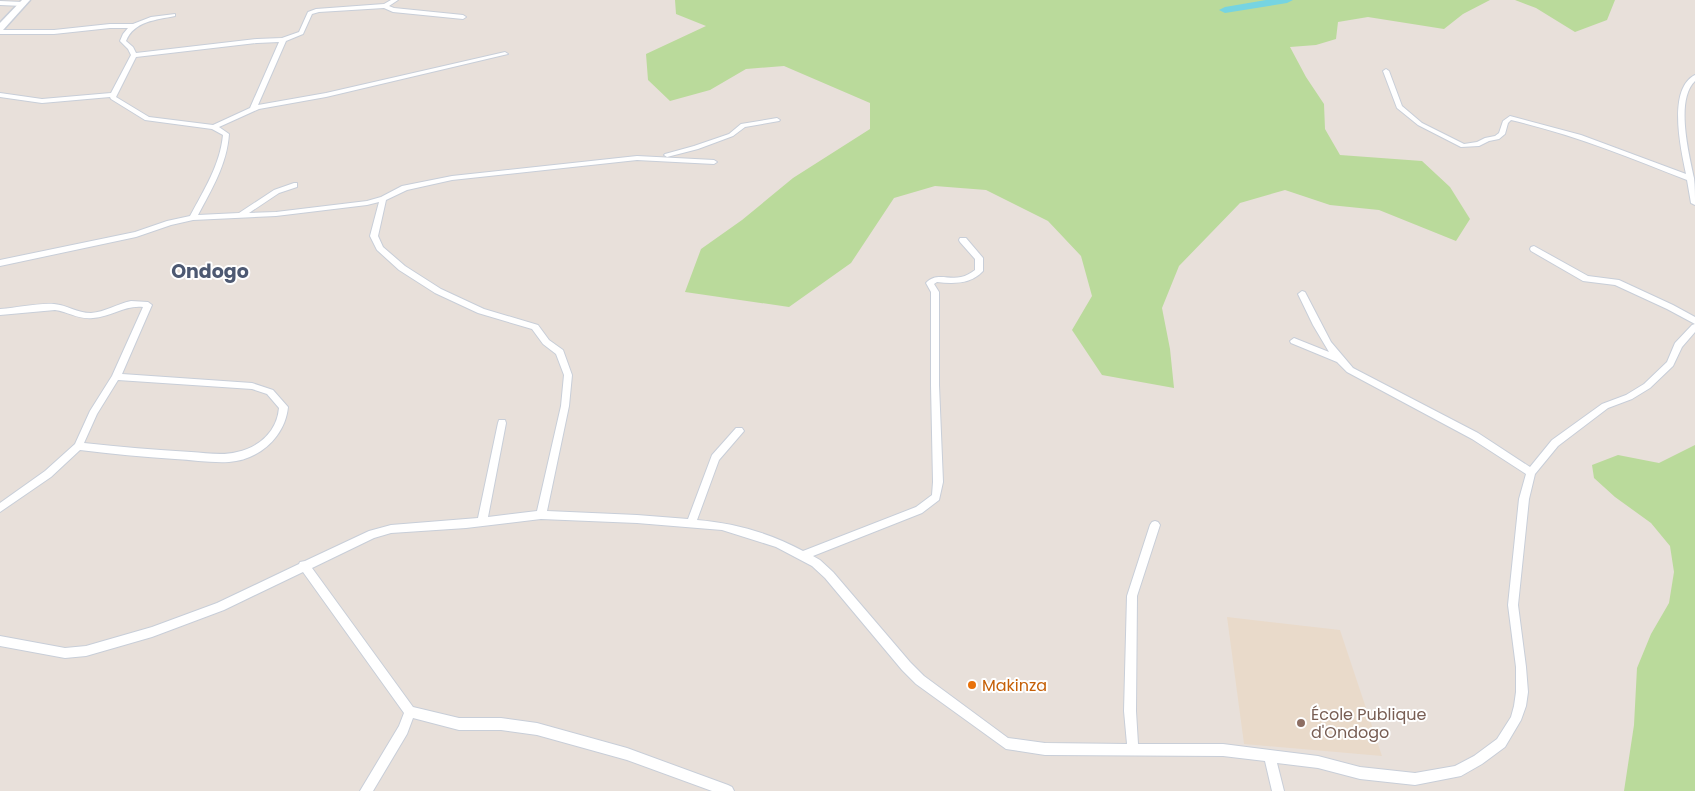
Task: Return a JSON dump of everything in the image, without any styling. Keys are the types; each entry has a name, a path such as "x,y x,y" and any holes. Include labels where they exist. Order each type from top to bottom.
{"street":[{"path":"134,55 257,40 283,40 301,33 310,13 314,11 385,6 395,0"},
{"path":"0,3 25,2"},
{"path":"0,28 25,2"},
{"path":"385,6 393,10 463,17"},
{"path":"0,32 54,32 110,26 133,26 152,19 173,15"},
{"path":"133,26 125,34 123,41 131,48 134,55"},
{"path":"253,108 283,40"},
{"path":"214,127 253,108 277,102 326,95 505,54"},
{"path":"112,95 134,55"},
{"path":"1386,71 1399,107 1420,124 1463,146 1479,144 1486,139 1497,138 1502,134 1505,122 1510,118 1573,135 1690,179"},
{"path":"1695,77 1688,85 1682,99 1683,145 1695,203"},
{"path":"0,95 42,100 112,95"},
{"path":"112,95 121,104 148,119 157,122 214,127 226,134 226,147 220,163 193,218"},
{"path":"657,158 696,148 731,135 743,125 777,120"},
{"path":"0,263 136,234 193,218 314,210 383,199 405,188 452,178 617,159 657,158 714,162"},
{"path":"242,214 280,188 294,186"},
{"path":"383,199 374,236 380,248 402,268 459,302 498,317 535,327 546,342 560,352 568,375 565,406 541,515"},
{"path":"804,555 919,510 936,497 938,482 935,292 930,283 936,279 953,281 969,279 979,271 979,258 963,240"},
{"path":"1534,249 1586,279 1616,282 1695,321"},
{"path":"1302,294 1326,342 1337,359"},
{"path":"0,312 56,307 65,308 78,315 94,316 108,314 123,304 136,303 148,305 116,377 93,413 78,446 48,474 0,508"},
{"path":"0,641 65,653 98,648 152,632 220,607 304,565 382,531 541,515 691,523 722,526 744,531 804,555 829,575 886,645 920,680 1001,740 1026,748 1045,749 1218,750 1318,762 1360,773 1415,779 1457,772 1478,760 1501,743 1515,720 1520,706 1522,692 1521,668 1513,605 1524,499 1531,472 1555,443 1605,406 1629,397 1648,386 1670,364 1678,345 1695,327"},
{"path":"1294,341 1337,359 1358,374 1475,436 1531,472"},
{"path":"78,446 143,453 229,458 241,456 274,436 284,418 284,407 270,392 252,386 116,377"},
{"path":"482,522 502,423"},
{"path":"691,523 715,458 739,431"},
{"path":"1133,750 1130,693 1132,596 1155,525"},
{"path":"304,565 410,712 459,724 501,724 537,729 627,754 728,791"},
{"path":"366,791 403,730 410,712"},
{"path":"1270,756 1278,791"}],"shaded area":[{"path":"1227,617 1340,630 1382,756 1244,744"}],"green space":[{"path":"675,0 1490,0 1463,14 1444,29 1368,17 1338,22 1336,39 1316,45 1290,47 1306,77 1324,104 1325,129 1340,155 1422,161 1450,187 1470,219 1456,241 1379,210 1330,205 1285,190 1240,203 1179,266 1162,308 1170,349 1174,388 1102,375 1072,330 1092,296 1081,256 1048,221 986,190 935,186 894,198 851,263 789,307 685,292 701,249 742,220 793,178 870,129 870,103 784,66 746,69 710,90 670,101 648,80 646,54 706,26 676,14"},
{"path":"1515,0 1615,0 1607,20 1575,32 1536,8"},
{"path":"1695,445 1695,791 1624,791 1634,725 1637,668 1651,634 1669,603 1674,572 1670,546 1651,523 1615,497 1594,478 1592,465 1618,455 1659,463"}],"waterway":[{"path":"1225,10 1287,0"}],"place":[{"name":"Makinza","path":"972,685"},
{"name":"École Publique d'Ondogo","path":"1301,723"}],"district":[{"name":"Ondogo","path":"210,271"}]}
